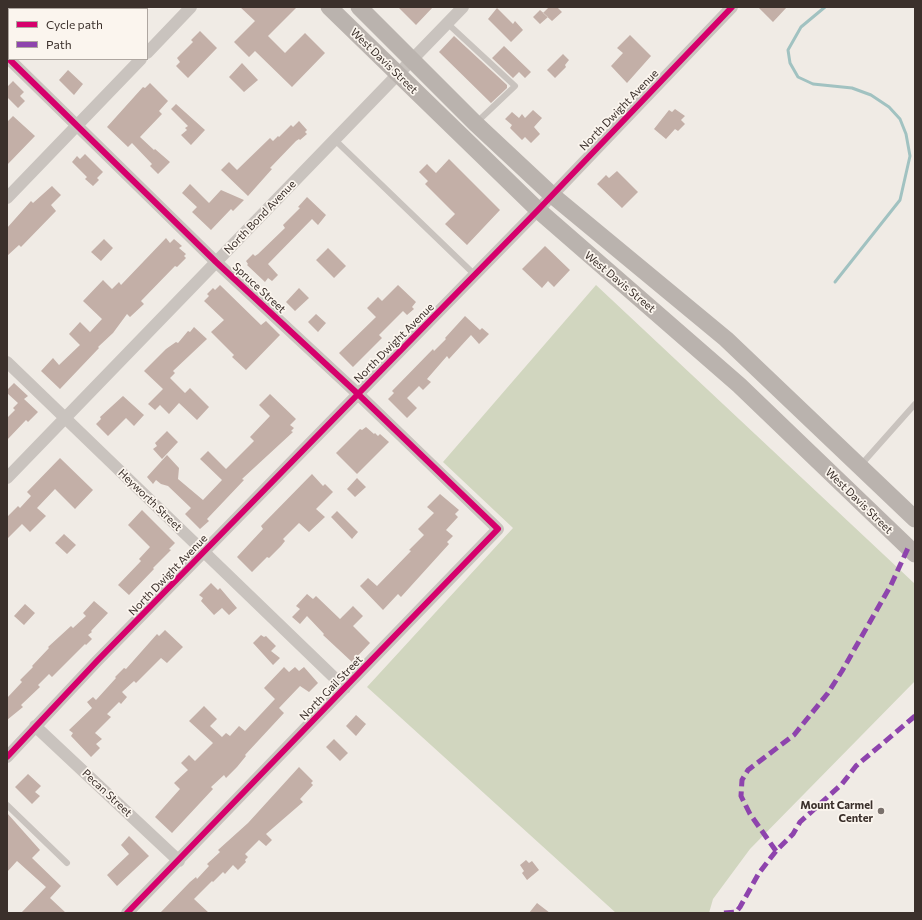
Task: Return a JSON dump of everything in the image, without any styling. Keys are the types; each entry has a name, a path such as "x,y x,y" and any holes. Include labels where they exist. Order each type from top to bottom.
{"main road":[{"name":"West Davis Street","path":"329,7 538,210 739,385 915,554"},
{"name":"West Davis Street","path":"358,7 475,123 552,195 726,339 915,519"}],"street":[{"path":"148,52 191,7"},
{"name":"North Bond Avenue","path":"7,478 463,7"},
{"name":"North Dwight Avenue","path":"7,757 35,726 538,210 731,8"},
{"name":"Spruce Street","path":"10,60 216,262 358,394 498,529"},
{"path":"7,198 140,60"},
{"name":"Heyworth Street","path":"7,362 345,688"},
{"name":"North Gail Street","path":"127,913 179,861 498,529"},
{"name":"Pecan Street","path":"35,726 179,861"}],"lane":[{"path":"447,23 515,86 475,123"},
{"path":"334,140 475,275"},
{"path":"860,466 915,404"},
{"path":"7,805 67,862"}],"green space":[{"path":"596,285 915,584 915,681 750,849 713,899 709,913 616,913 367,687 513,528 443,462"}],"building":[{"path":"240,7 297,7 268,36 285,53 305,33 325,53 292,87 255,51 249,57 234,42 255,21"},
{"path":"398,7 433,7 416,25"},
{"path":"549,7 557,7 562,12 552,21 543,13"},
{"path":"758,7 787,7 773,22"},
{"path":"497,8 513,24 515,21 523,30 511,42 488,19"},
{"path":"540,10 548,17 540,24 533,17"},
{"path":"200,31 217,48 188,78 176,66 180,62 177,58 193,42 191,40"},
{"path":"630,35 651,56 627,83 611,66 623,53 617,48"},
{"path":"454,36 507,85 507,88 491,103 439,52"},
{"path":"504,46 531,72 525,78 519,72 513,78 492,58"},
{"path":"563,54 569,60 565,65 566,67 555,78 547,70"},
{"path":"242,63 258,80 244,92 229,77"},
{"path":"68,70 83,84 74,95 59,80"},
{"path":"13,81 24,92 20,96 25,101 18,108 7,97 7,87"},
{"path":"150,83 168,101 159,111 162,114 140,137 170,162 158,174 150,166 152,164 132,143 128,147 107,127 143,87 145,88"},
{"path":"176,104 205,130 191,145 181,135 187,130 185,128 188,126 171,109"},
{"path":"675,109 685,116 681,120 685,124 678,131 675,129 666,139 654,129 669,110 672,112"},
{"path":"533,110 542,118 534,127 540,134 531,143 525,137 522,140 510,128 512,125 505,119 512,112 519,118 522,114 525,118"},
{"path":"13,116 35,136 7,165 7,122"},
{"path":"299,121 307,130 305,132 307,134 300,140 299,139 296,141 270,168 272,169 248,196 221,170 229,162 237,170 270,138 273,141 291,125 293,127"},
{"path":"85,154 103,172 97,178 99,180 93,186 85,179 87,177 72,162 77,156 80,159"},
{"path":"449,159 500,210 467,245 445,224 455,214 425,184 428,181 419,172 427,164 436,173"},
{"path":"617,171 638,192 622,208 597,184 606,175 609,178"},
{"path":"190,184 209,203 221,190 244,200 233,211 231,209 211,230 192,212 197,207 182,193"},
{"path":"52,186 61,195 51,205 56,211 21,247 19,245 7,256 7,228 31,201 33,203"},
{"path":"307,197 326,215 318,225 312,219 268,264 278,275 272,281 268,278 265,282 247,265 248,264 246,261 253,254 255,256 258,254 285,228 283,225 300,208 298,207"},
{"path":"166,238 170,243 174,239 182,246 179,248 186,254 184,256 186,258 177,267 175,266 141,301 144,304 130,317 127,314 113,333 98,347 99,348 60,389 41,371 53,358 59,365 80,345 69,334 80,322 90,332 102,319 83,301 103,280 112,289 119,282 121,285"},
{"path":"104,239 113,248 101,261 91,252"},
{"path":"545,246 570,270 554,287 548,281 542,288 522,269"},
{"path":"328,248 346,266 334,278 316,260"},
{"path":"220,285 261,325 266,321 280,335 246,370 232,357 234,355 211,332 224,320 204,301 209,296 207,294 213,288 215,290"},
{"path":"398,285 416,302 412,307 414,309 407,315 403,311 379,335 382,338 353,367 339,353 376,317 367,308 378,297 382,301"},
{"path":"299,288 309,298 295,311 286,302"},
{"path":"316,314 326,323 318,332 308,322"},
{"path":"465,316 480,330 482,328 489,334 479,344 471,335 449,359 447,356 427,379 431,382 423,390 419,386 407,398 417,408 407,418 388,399 394,393 392,391 433,349 434,351 446,339 445,338"},
{"path":"194,327 207,339 173,371 175,373 170,378 185,393 190,388 209,407 197,420 179,403 169,414 160,405 155,410 148,404 163,389 144,371 166,349 176,342 178,343 188,331 190,332"},
{"path":"14,383 28,396 24,399 38,412 28,422 26,420 7,440 7,418 15,410 13,408 18,403 7,393 7,390"},
{"path":"270,394 296,419 290,425 294,428 291,431 293,432 242,479 244,480 207,519 209,521 200,529 185,514 191,508 168,486 161,484 156,480 153,484 147,477 167,455 179,468 178,479 203,500 222,480 200,459 208,451 226,469 254,441 250,437 270,416 259,405"},
{"path":"123,396 144,415 134,426 126,418 108,436 96,424 101,419 100,417"},
{"path":"366,427 378,436 380,434 389,442 357,474 336,453 360,429 362,430"},
{"path":"167,431 178,442 162,459 153,449 157,446 155,443"},
{"path":"60,458 93,490 75,509 55,489 37,508 46,516 30,532 22,524 7,539 7,517 18,506 20,508 31,496 27,492"},
{"path":"312,474 323,486 325,484 333,492 316,509 325,517 309,532 299,523 283,539 285,541 281,546 252,572 237,557 263,529 261,526"},
{"path":"357,478 366,487 355,497 347,489"},
{"path":"440,494 459,510 455,514 458,517 446,530 453,536 447,542 449,544 401,597 398,594 383,610 360,586 368,578 377,586 411,551 409,550 424,535 418,529 434,513 427,507"},
{"path":"142,510 175,543 169,549 171,550 129,595 118,585 141,561 139,559 150,547 128,525"},
{"path":"337,511 358,532 352,539 331,517"},
{"path":"64,534 76,545 67,554 55,543"},
{"path":"211,583 218,590 220,588 237,608 229,615 222,608 214,615 201,601 203,598 199,595"},
{"path":"307,594 313,599 316,596 340,619 353,606 363,616 353,626 370,643 352,662 323,635 324,634 307,616 300,624 292,617 300,609 296,606"},
{"path":"94,601 108,613 88,635 92,639 52,677 49,674 38,685 40,687 21,705 23,707 7,720 7,698 22,682 20,680 33,667 32,666 49,648 48,647 71,626 73,628 86,616 83,613"},
{"path":"25,604 35,613 24,625 14,616"},
{"path":"165,630 183,647 167,663 161,658 136,683 134,681 122,692 127,697 121,704 119,702 107,714 111,717 95,733 102,739 96,744 100,748 91,757 71,736 73,733 69,730 92,708 87,702 93,697 96,700 116,678 115,677 124,668 126,669 157,634 159,636"},
{"path":"261,635 264,637 266,636 276,646 271,651 280,658 273,665 253,643"},
{"path":"284,667 289,672 295,667 299,671 304,667 318,683 309,692 300,686 279,708 284,713 245,755 246,756 237,767 226,778 224,775 211,787 213,789 172,833 155,817 180,789 174,783 188,770 181,763 189,755 195,761 213,743 189,721 204,706 217,719 210,726 222,737 226,733 230,736 239,726 245,731 275,699 264,688"},
{"path":"356,715 366,724 356,736 346,726"},
{"path":"334,739 348,753 340,761 326,747"},
{"path":"299,767 313,781 311,783 313,785 300,799 303,802 266,834 272,840 266,846 259,840 245,854 248,857 245,860 246,862 238,870 233,865 225,874 223,872 213,882 212,881 194,899 209,913 160,913 190,882 196,877 197,879 209,866 207,864 220,852 218,850 248,823"},
{"path":"28,774 41,786 35,792 40,796 32,804 15,787"},
{"path":"7,813 40,850 32,858 61,886 50,898 66,913 21,913 46,887 17,861 7,872"},
{"path":"129,836 149,856 117,886 107,875 129,854 121,845"},
{"path":"526,860 529,863 532,861 539,870 527,880 522,873 524,871 520,865"},
{"path":"537,903 550,913 529,913"}],"waterway":[{"path":"825,7 801,27 788,50 790,63 798,77 813,84 852,88 871,95 889,107 900,119 906,134 910,156 900,200 835,282"}],"marked path":[{"path":"776,851 750,814 741,796 742,780 748,770 794,735 828,693 891,585 908,548"},
{"path":"724,913 736,912 759,873 776,851 793,834 800,822 842,784 856,766 915,716"}],"cycle path":[{"path":"7,757 98,660 538,210 732,7"},
{"path":"10,60 216,262 358,394 498,529 127,913"}],"place":[{"name":"Mount Carmel Center","path":"881,811"}]}
